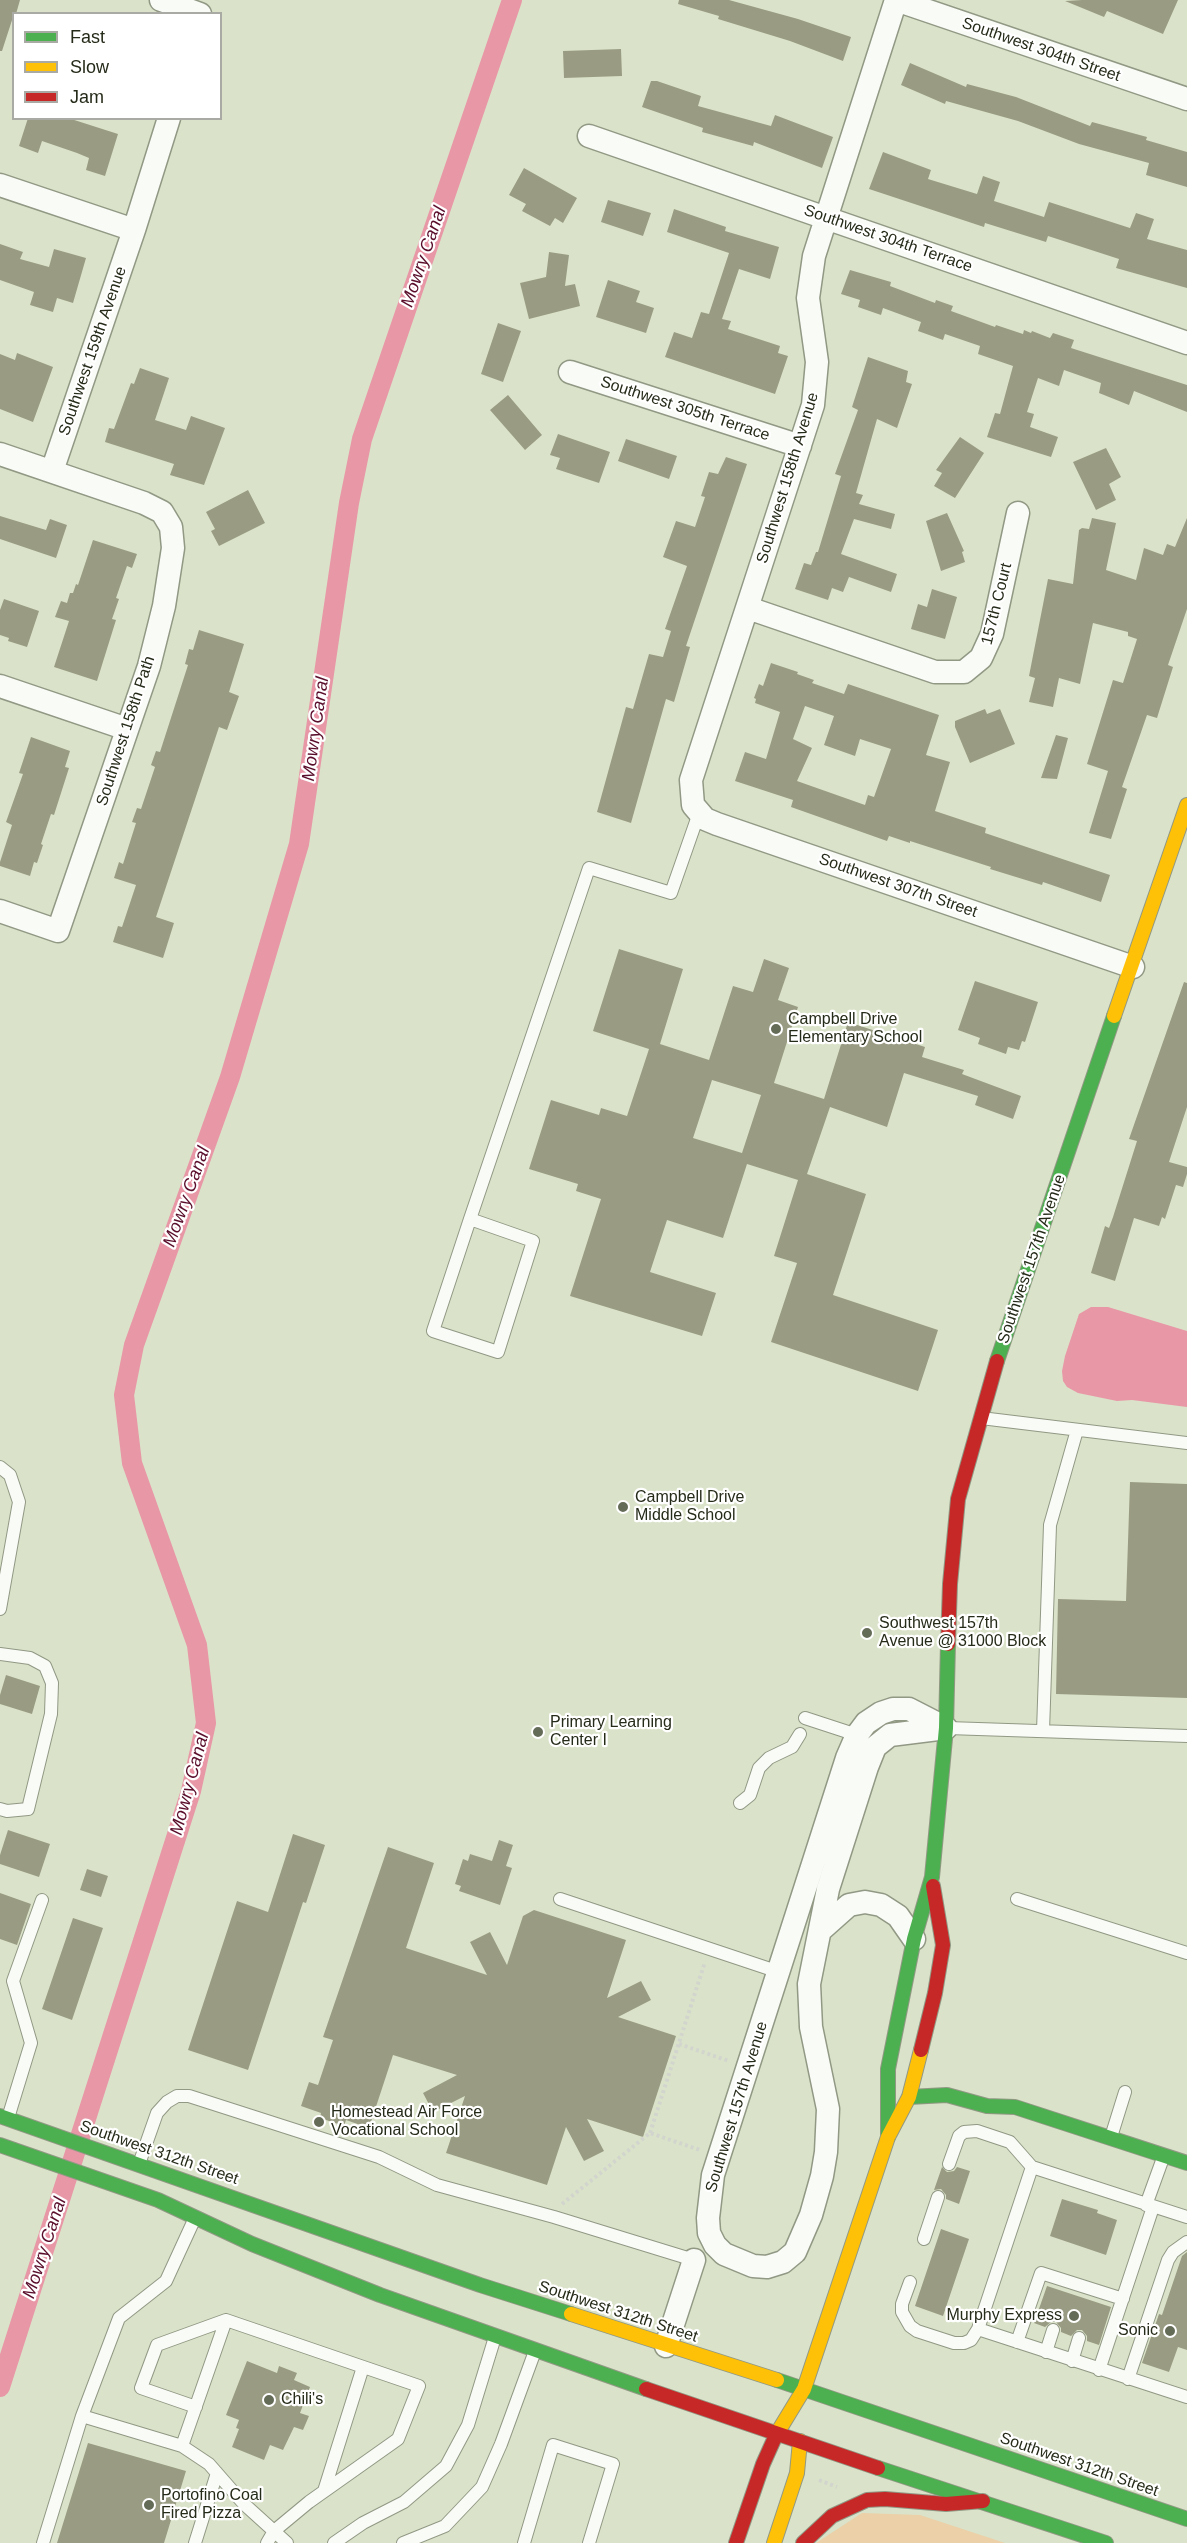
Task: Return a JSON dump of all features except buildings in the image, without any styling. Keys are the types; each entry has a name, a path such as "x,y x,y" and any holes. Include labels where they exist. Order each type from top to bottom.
{"main road":[{"name":"Southwest 157th Avenue","path":"888,2137 888,2069 914,1939 932,1877 946,1728 950,1584 958,1499 980,1418 1024,1279 1187,805"},
{"name":"Southwest 157th Avenue","path":"736,2543 763,2464 776,2434 804,2389 888,2137 909,2097 924,2059 943,1946 932,1877"},
{"path":"989,2091 1015,2107 1187,2163"},
{"path":"909,2097 947,2095 987,2106 1015,2107"},
{"name":"Southwest 312th Street","path":"3,2131 41,2130 139,2164 201,2203 380,2295 776,2434 801,2431 983,2501 1106,2543"},
{"name":"Southwest 312th Street","path":"3,2131 34,2157 158,2200 201,2203 480,2285 804,2389 1187,2519"},
{"path":"641,2352 666,2346"},
{"path":"575,2364 594,2358"},
{"name":"Southwest 157th Avenue","path":"774,2543 797,2474 804,2389"},
{"path":"803,2543 831,2516 867,2500 885,2499 946,2504 983,2501"}],"street":[{"path":"161,0 195,12"},
{"name":"Southwest 304th Street","path":"896,0 1187,99"},
{"name":"Southwest 158th Avenue","path":"699,813 691,799 692,780 813,405 817,384 817,362 808,298 814,256 824,218 896,0"},
{"name":"Southwest 159th Avenue","path":"52,471 134,230 168,120"},
{"name":"Southwest 304th Terrace","path":"589,136 1187,343"},
{"path":"0,185 134,230"},
{"name":"Southwest 305th Terrace","path":"570,372 800,446"},
{"path":"0,454 52,471"},
{"name":"Southwest 158th Path","path":"0,911 58,931 149,666 164,606 173,548 171,527 162,512 144,503 52,471"},
{"name":"157th Court","path":"748,608 935,672 964,672 981,658 992,634 1018,513"},
{"path":"0,686 127,729"},
{"name":"Southwest 307th Street","path":"699,813 717,824 1133,967"},
{"name":"Southwest 157th Avenue","path":"894,1709 909,1709 946,1728 898,1733 883,1739 875,1747 828,1889 822,1929 811,1969 809,2002 811,2028 828,2109 826,2152 822,2176 803,2238 795,2252 783,2262 768,2267 753,2266 724,2254 715,2245 710,2233 708,2218 713,2175 847,1758 857,1735 866,1723 880,1713 894,1709"},
{"path":"822,1929 849,1905 865,1902 881,1905 898,1916 914,1939"},
{"path":"666,2346 694,2260"}],"lane":[{"path":"470,1219 533,1240 498,1352 433,1331 470,1219 589,868 671,892 699,813"},
{"path":"980,1418 1187,1443"},
{"path":"1043,1731 1050,1525 1077,1430"},
{"path":"0,1467 10,1475 19,1502 0,1609"},
{"path":"0,1654 30,1658 45,1666 52,1683 51,1714 28,1809 7,1811 0,1809"},
{"path":"805,1718 857,1735"},
{"path":"946,1728 1187,1736"},
{"path":"740,1803 750,1795 759,1768 769,1758 792,1747 800,1734"},
{"path":"560,1899 779,1972"},
{"path":"1017,1899 1187,1953"},
{"path":"3,2131 32,2043 13,1981 42,1900"},
{"path":"0,1976 13,1981"},
{"path":"1111,2138 1125,2092"},
{"path":"139,2164 157,2113 167,2102 177,2096 189,2096 379,2157 437,2185 554,2217 694,2260"},
{"path":"949,2164 959,2136 970,2131 1010,2142 1032,2167 1187,2217"},
{"path":"1099,2370 1123,2299 1163,2155"},
{"path":"910,2282 902,2304 902,2312 910,2326 917,2331 954,2343 971,2340 978,2329 1032,2167"},
{"path":"924,2239 938,2197"},
{"path":"43,2543 82,2416 119,2318 166,2281 201,2203"},
{"path":"1128,2379 1168,2260 1173,2252 1187,2242"},
{"path":"1017,2342 1041,2272 1067,2287 1093,2295 1123,2299"},
{"path":"182,2446 226,2320"},
{"path":"196,2407 141,2388 157,2345 226,2320 419,2386 398,2439 324,2491 274,2531 267,2543"},
{"path":"978,2329 1187,2397"},
{"path":"1046,2352 1053,2330"},
{"path":"334,2543 363,2523 404,2502 446,2466 468,2425 495,2336"},
{"path":"1072,2361 1079,2338"},
{"path":"403,2543 445,2526 482,2487 501,2444 535,2350"},
{"path":"324,2491 363,2367"},
{"path":"82,2416 182,2446 209,2464 244,2504 287,2543"},
{"path":"524,2543 552,2445 614,2464 589,2543"},
{"path":"195,2543 217,2473"}],"path":[{"path":"554,2217 559,2206 650,2133 706,1960"},
{"path":"679,2044 733,2062"},
{"path":"650,2133 704,2151"},
{"path":"815,2479 839,2487 840,2494"}],"shaded area":[{"path":"1091,1307 1108,1307 1187,1331 1187,1407 1132,1400 1117,1401 1078,1393 1067,1387 1063,1381 1062,1371 1065,1356 1079,1314"},
{"path":"862,2513 920,2515 1005,2543 816,2543"}],"waterway":[{"name":"Mowry Canal","path":"0,2387 191,1791 206,1723 197,1645 132,1463 124,1395 134,1345 230,1077 299,844 349,503 362,439 512,0"}],"traffic: fast":[{"path":"997,1361 1114,1016"},
{"path":"888,2137 888,2069 914,1939 932,1877 946,1728 948,1644"},
{"path":"909,2097 947,2095 987,2106 1015,2107 1187,2163"},
{"path":"0,2116 480,2285 571,2314"},
{"path":"0,2145 158,2200 252,2244 380,2295 646,2389"},
{"path":"777,2380 1187,2519"},
{"path":"878,2468 1106,2543"}],"traffic: slow":[{"path":"1114,1016 1187,805"},
{"path":"776,2435 804,2389 888,2137 909,2097 921,2050"},
{"path":"571,2314 777,2380"},
{"path":"774,2543 797,2473 800,2441"}],"traffic: jam":[{"path":"948,1644 950,1584 958,1499 997,1361"},
{"path":"921,2050 935,1993 943,1945 933,1886"},
{"path":"646,2389 878,2468"},
{"path":"736,2543 763,2464 776,2435"},
{"path":"803,2543 832,2516 867,2500 885,2499 946,2504 983,2501"}],"place":[{"name":"Campbell Drive Elementary School","path":"776,1029"},
{"name":"Campbell Drive Middle School","path":"623,1507"},
{"name":"Southwest 157th Avenue @ 31000 Block","path":"867,1633"},
{"name":"Primary Learning Center I","path":"538,1732"},
{"name":"Homestead Air Force Vocational School","path":"319,2122"},
{"name":"Murphy Express","path":"1074,2316"},
{"name":"Sonic","path":"1170,2331"},
{"name":"Chili's","path":"269,2400"},
{"name":"Portofino Coal Fired Pizza","path":"149,2505"}]}
